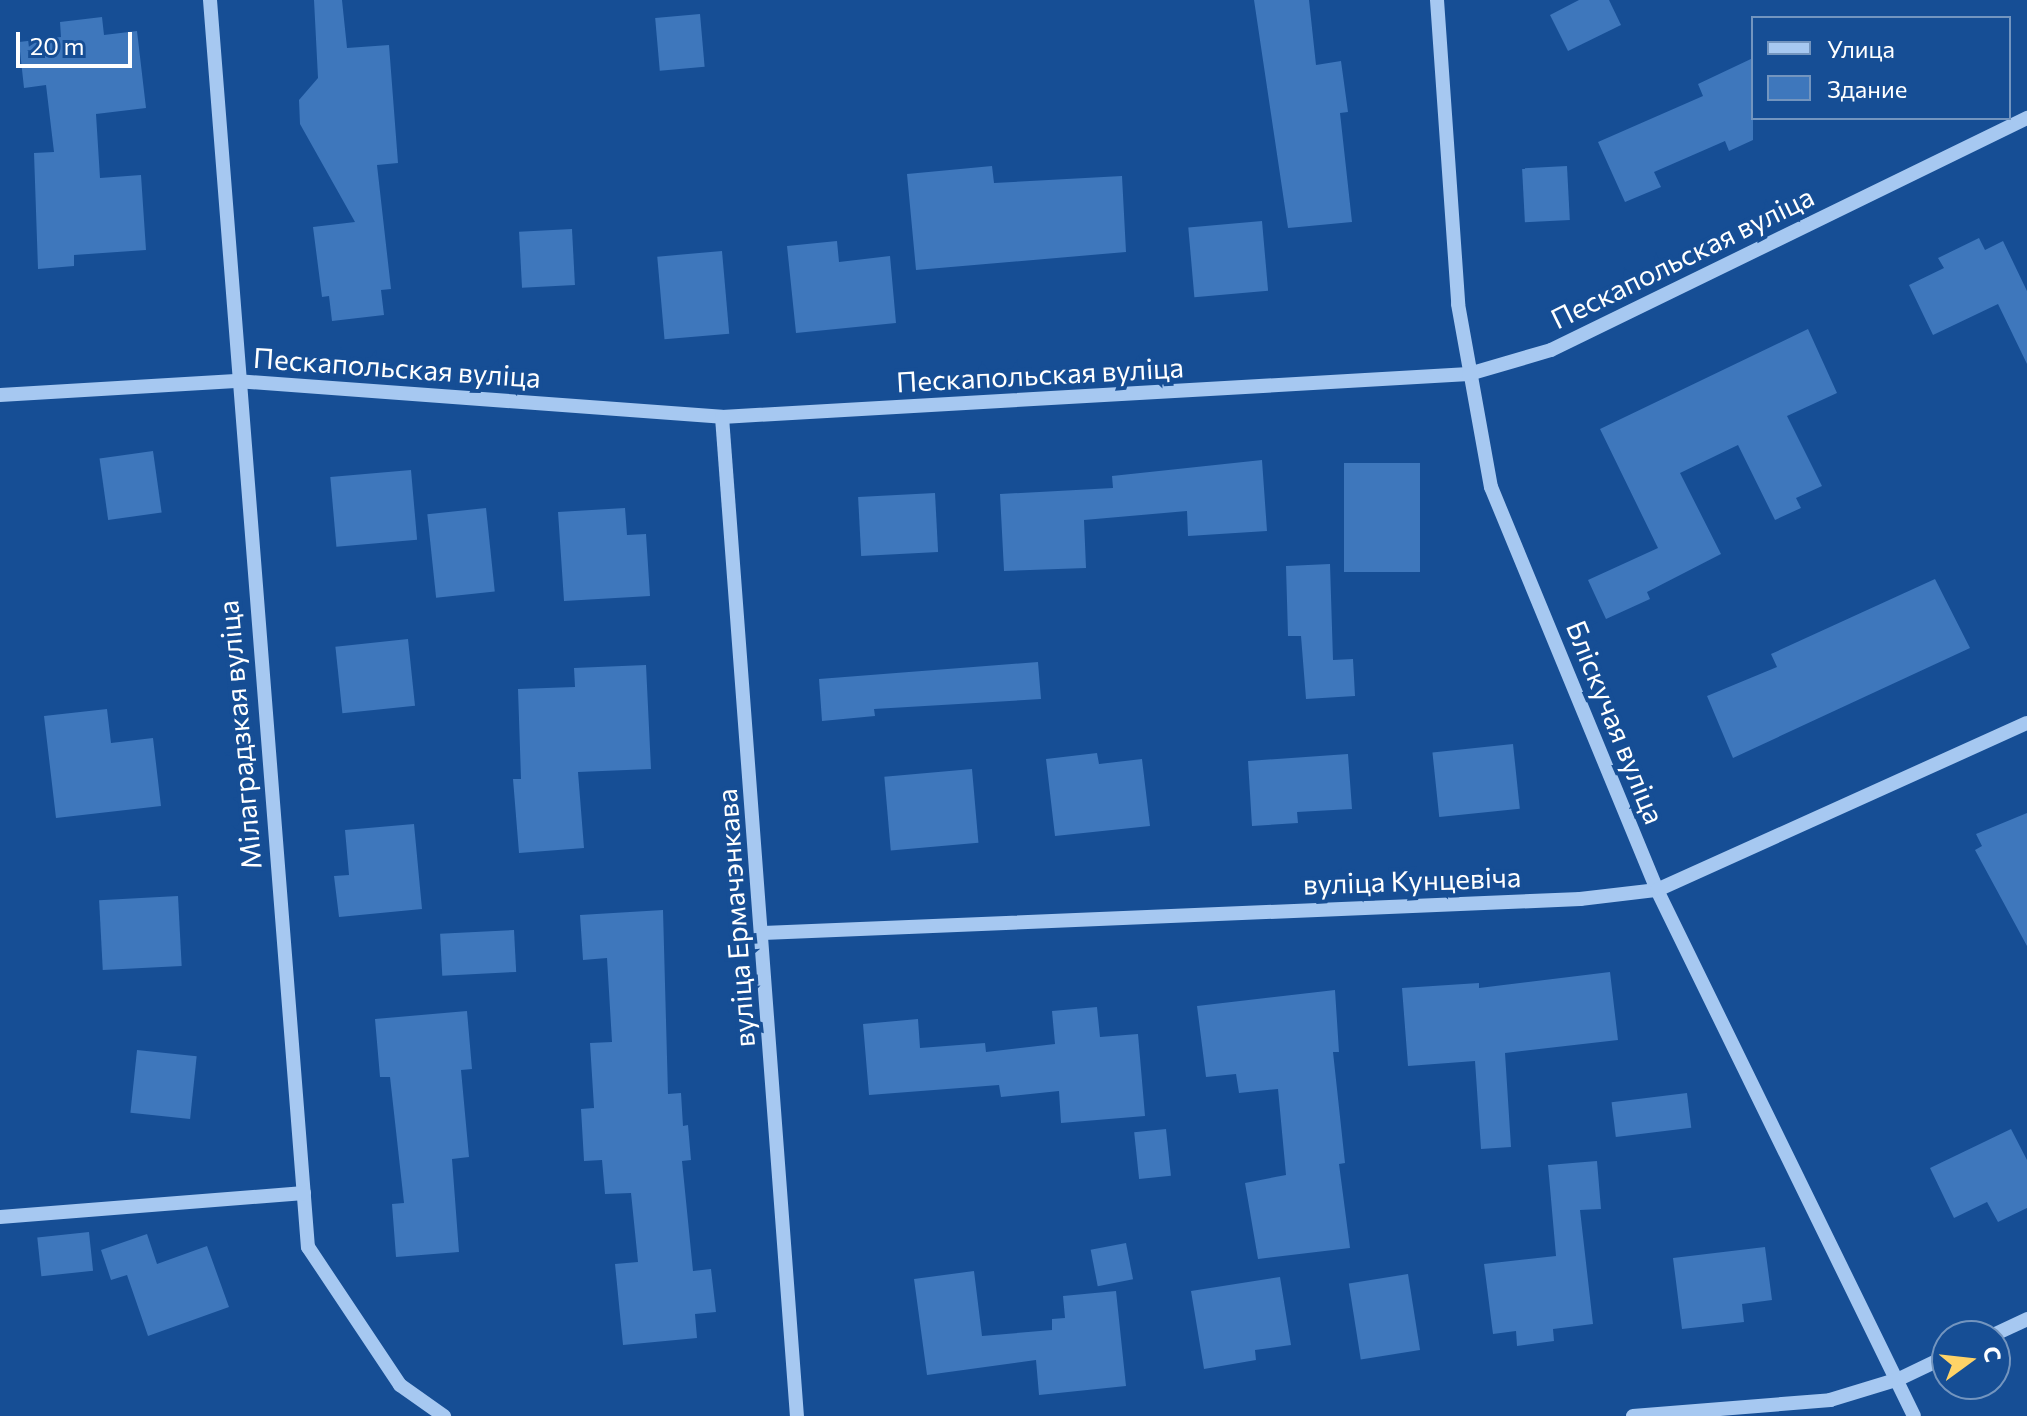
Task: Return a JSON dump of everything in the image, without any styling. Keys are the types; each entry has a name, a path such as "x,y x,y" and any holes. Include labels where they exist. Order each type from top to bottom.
{"street":[{"name":"Мілаградзкая вуліца","path":"210,0 236,381 308,1247 400,1385 444,1416"},
{"name":"Бліскучая вуліца","path":"1437,0 1458,304 1491,487 1657,890 1899,1379 1914,1416"},
{"name":"Пескапольская вуліца","path":"0,395 236,381 722,417 1469,374 1551,350 2027,118"},
{"name":"вуліца Ермачэнкава","path":"722,417 797,1416"},
{"name":"вуліца Кунцевіча","path":"763,933 1580,899 1657,890 2027,723"},
{"path":"0,1217 304,1193"},
{"path":"1633,1416 1830,1400 1899,1379 1931,1364"}],"building":[{"path":"314,0 342,0 347,48 389,45 398,163 377,165 391,289 381,290 384,315 332,321 329,296 322,297 313,227 355,222 300,124 299,100 318,78"},
{"path":"1254,0 1309,0 1316,65 1341,61 1348,112 1340,113 1352,222 1288,228"},
{"path":"1579,0 1609,0 1621,25 1568,51 1550,15"},
{"path":"700,14 705,67 660,71 655,18"},
{"path":"102,17 104,35 137,31 146,108 96,114 100,178 141,175 146,250 74,255 74,266 38,269 34,153 54,152 46,85 24,88 19,42 61,37 60,22"},
{"path":"1751,59 1753,140 1729,151 1725,141 1654,172 1661,187 1625,202 1598,142 1703,96 1698,84"},
{"path":"992,166 994,183 1122,176 1126,252 916,270 907,174"},
{"path":"1567,166 1570,220 1525,222 1522,168"},
{"path":"1262,221 1268,291 1194,297 1188,227"},
{"path":"572,229 575,285 522,288 519,232"},
{"path":"1979,238 1985,250 2003,241 2027,291 2027,364 1998,304 1933,335 1909,285 1944,268 1938,258"},
{"path":"837,241 839,262 890,256 896,323 796,333 787,246"},
{"path":"722,251 729,334 664,339 657,257"},
{"path":"1808,329 1837,393 1787,416 1822,486 1796,498 1801,508 1775,520 1738,445 1680,473 1721,554 1647,592 1650,599 1606,619 1588,580 1658,548 1600,429"},
{"path":"153,451 162,512 108,520 100,459"},
{"path":"1262,460 1267,531 1188,536 1187,511 1084,520 1086,568 1004,571 1000,494 1113,488 1112,476"},
{"path":"1344,463 1420,463 1420,572 1344,572"},
{"path":"411,470 417,540 336,547 330,477"},
{"path":"935,493 938,552 861,556 858,497"},
{"path":"486,508 495,592 436,598 427,514"},
{"path":"625,508 627,535 646,534 650,596 564,601 558,512"},
{"path":"1330,564 1333,660 1353,659 1355,696 1306,699 1301,636 1288,636 1286,566"},
{"path":"1935,579 1970,648 1733,758 1707,696 1777,667 1771,654"},
{"path":"408,639 415,706 342,713 335,647"},
{"path":"1038,662 1041,699 874,709 875,716 822,721 819,679"},
{"path":"646,665 651,769 578,772 584,848 519,853 513,779 521,779 518,689 575,687 574,668"},
{"path":"107,709 111,743 153,738 161,806 56,818 44,716"},
{"path":"1513,744 1520,809 1439,817 1432,752"},
{"path":"1097,753 1099,764 1142,759 1150,826 1055,836 1046,759"},
{"path":"1348,754 1352,809 1297,812 1298,823 1252,826 1248,761"},
{"path":"972,769 978,843 891,850 884,777"},
{"path":"2027,813 2027,946 1975,850 1982,846 1976,834"},
{"path":"414,824 422,909 339,917 334,876 349,875 345,830"},
{"path":"178,896 182,966 103,970 99,900"},
{"path":"663,910 668,1094 681,1093 683,1126 688,1125 691,1160 682,1161 693,1271 711,1269 716,1312 695,1314 697,1338 623,1345 615,1264 638,1262 631,1193 605,1194 602,1160 584,1161 581,1109 594,1108 590,1043 612,1042 607,958 583,960 580,915"},
{"path":"514,930 516,972 442,976 440,934"},
{"path":"1610,972 1618,1040 1505,1053 1511,1147 1481,1149 1475,1061 1408,1066 1402,988 1479,983 1479,988"},
{"path":"1335,990 1339,1052 1333,1052 1345,1163 1339,1164 1350,1248 1258,1259 1245,1183 1286,1175 1278,1089 1239,1093 1236,1074 1206,1077 1197,1006"},
{"path":"1097,1007 1100,1037 1138,1034 1145,1116 1061,1123 1059,1091 1001,1097 999,1085 869,1095 863,1024 918,1019 920,1048 985,1043 986,1052 1055,1044 1052,1011"},
{"path":"467,1011 472,1069 461,1070 469,1157 452,1159 459,1252 396,1257 392,1204 404,1203 390,1077 380,1077 375,1019"},
{"path":"137,1050 197,1056 190,1119 130,1113"},
{"path":"1687,1093 1691,1128 1616,1137 1612,1102"},
{"path":"1166,1129 1171,1176 1139,1179 1134,1132"},
{"path":"2011,1129 2027,1160 2027,1208 1998,1222 1987,1202 1954,1218 1930,1168"},
{"path":"1597,1161 1601,1209 1580,1210 1593,1324 1553,1329 1554,1341 1517,1346 1516,1331 1493,1334 1484,1264 1556,1256 1548,1165"},
{"path":"89,1232 93,1271 41,1276 37,1237"},
{"path":"147,1234 157,1264 207,1246 229,1307 148,1336 127,1275 111,1280 101,1250"},
{"path":"1126,1243 1133,1279 1098,1286 1091,1250"},
{"path":"1765,1247 1772,1300 1742,1304 1744,1322 1682,1329 1673,1258"},
{"path":"974,1271 982,1336 1052,1330 1052,1319 1065,1318 1063,1296 1116,1291 1126,1386 1039,1395 1036,1360 927,1375 914,1279"},
{"path":"1408,1274 1420,1350 1361,1359 1349,1283"},
{"path":"1280,1277 1291,1345 1255,1350 1256,1360 1204,1369 1191,1291"}]}
